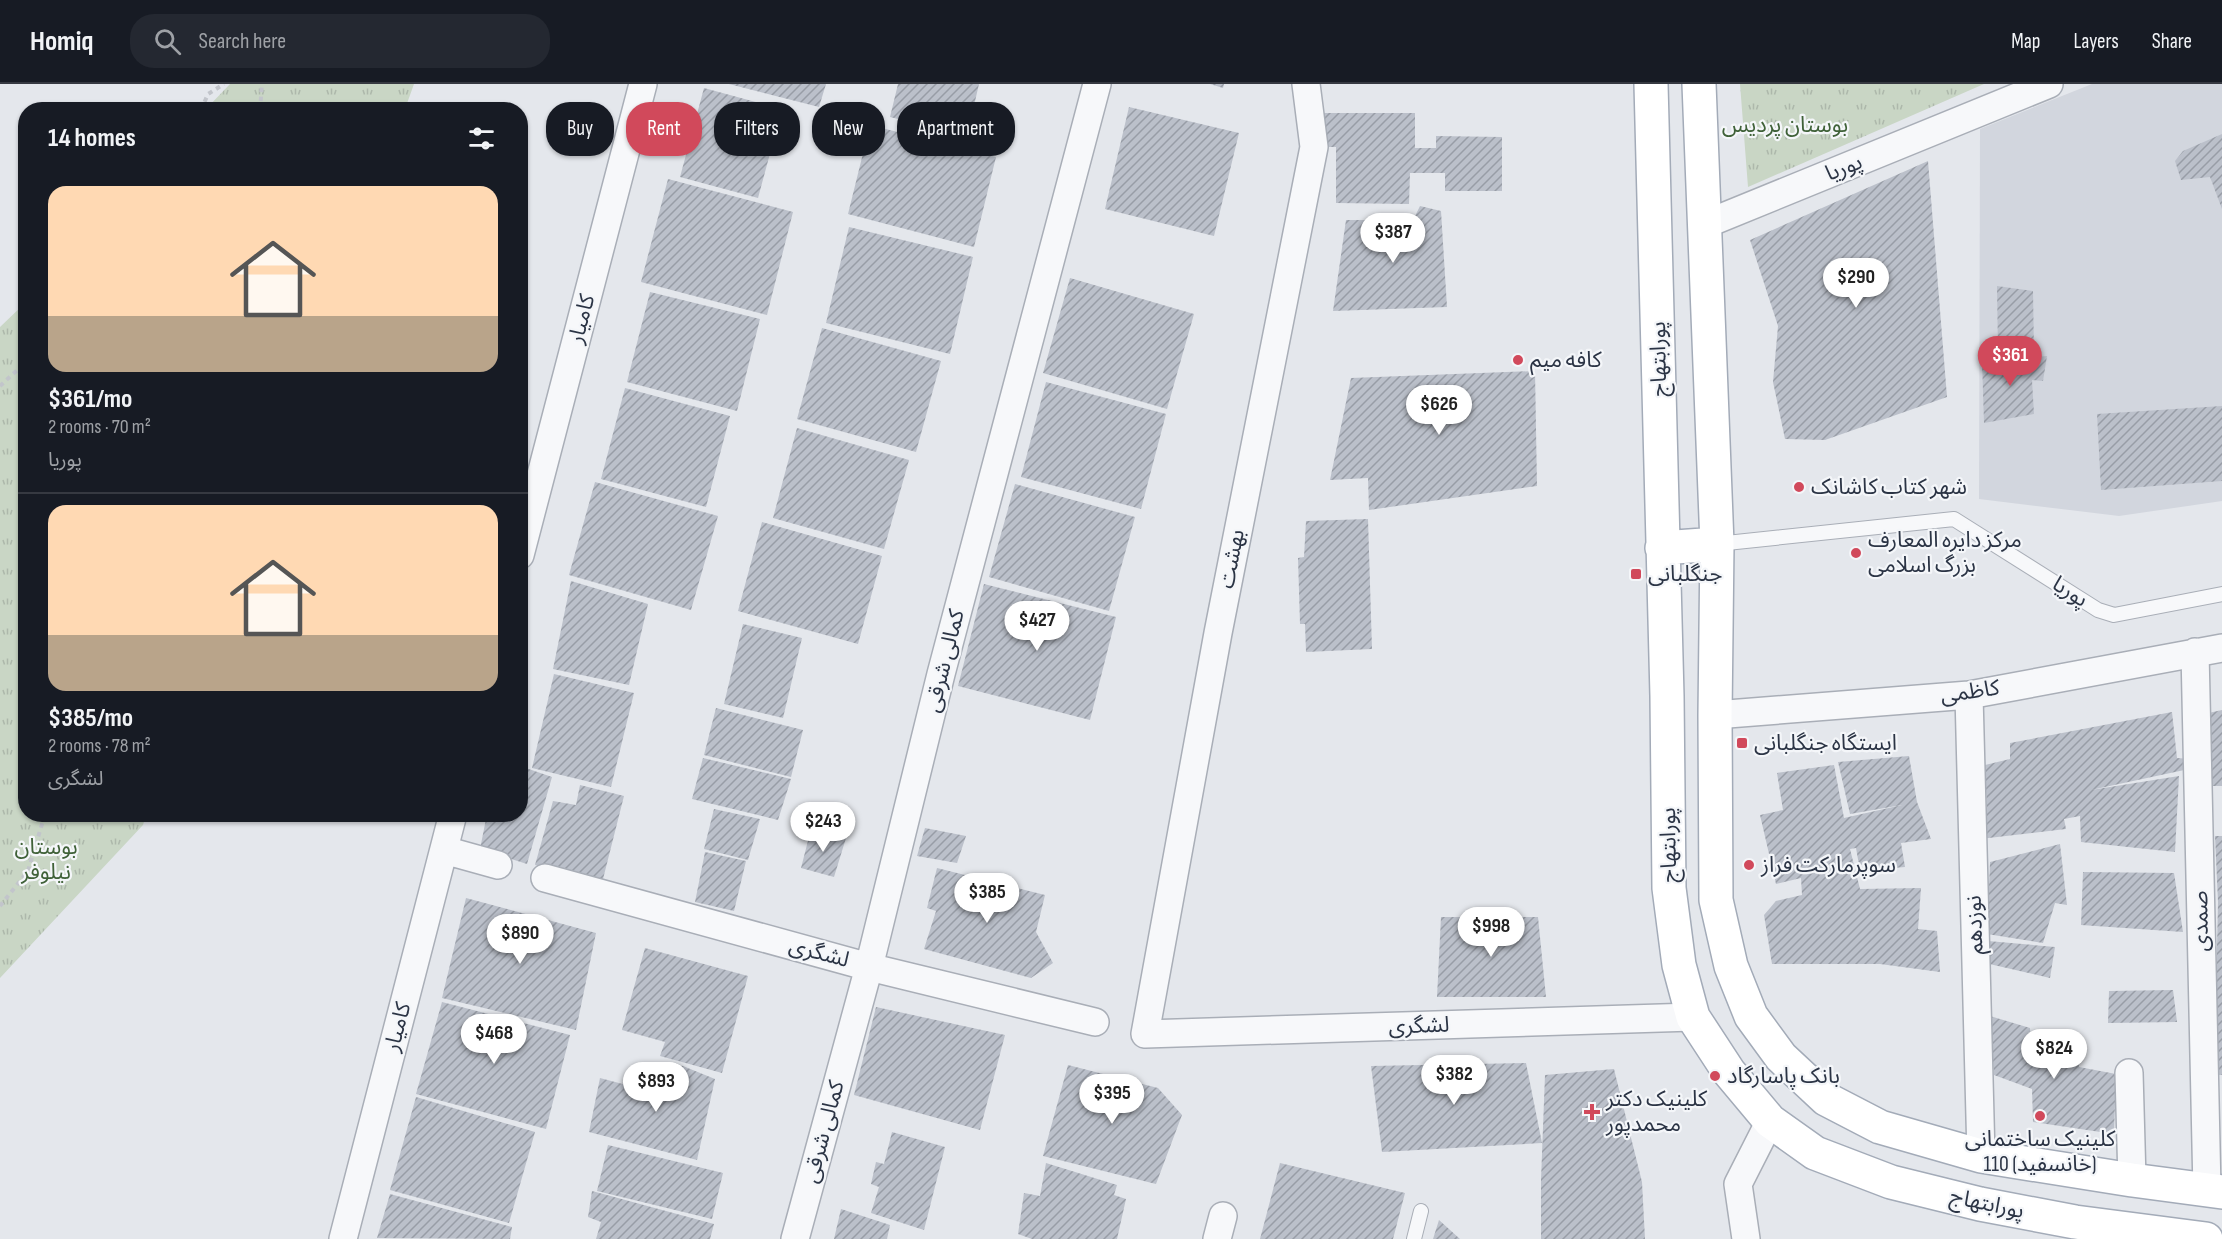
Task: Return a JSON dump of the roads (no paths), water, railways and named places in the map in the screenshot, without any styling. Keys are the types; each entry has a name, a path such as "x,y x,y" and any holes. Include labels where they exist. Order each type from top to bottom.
{"main road":[{"name":"پورابتهاج","path":"1651,84 1669,888 1679,965 1693,1017 1730,1072 1770,1121 1815,1152 1891,1182 2077,1231 2206,1239"},
{"name":"پورابتهاج","path":"1699,84 1717,544 1716,900 1731,966 1751,1016 1781,1057 1826,1099 1880,1126 1981,1156 2214,1191"},
{"path":"1656,228 1706,224"},
{"path":"1662,548 1717,544"}],"street":[{"name":"کامیار","path":"528,524 643,84"},
{"name":"کمالی شرقی","path":"795,1239 869,967 941,674 1097,84"},
{"name":"بهشت","path":"1145,1034 1216,644 1314,147 1306,84"},
{"name":"پوریا","path":"1706,224 2049,84"},
{"name":"کاظمی","path":"1715,715 1969,695 2222,648"},
{"name":"صمدی","path":"2195,652 2214,1191"},
{"name":"نوزدهم","path":"1969,695 1981,1156"},
{"name":"کامیار","path":"343,1239 451,822"},
{"path":"444,850 498,865"},
{"name":"لشگری","path":"545,878 869,967 1095,1022"},
{"name":"لشگری","path":"1145,1034 1693,1017"},
{"path":"2129,1073 2132,1180"},
{"path":"1746,1239 1738,1184 1770,1121"}],"lane":[{"name":"پوریا","path":"1717,544 1954,519 2098,610 2114,615 2222,594"},
{"path":"1414,1239 1421,1211"}],"place":[{"name":"کافه میم","path":"1518,360"},
{"name":"شهر کتاب کاشانک","path":"1799,487"},
{"name":"مرکز دایره المعارف بزرگ اسلامی","path":"1856,553"},
{"name":"جنگلبانی","path":"1636,574"},
{"name":"ایستگاه جنگلبانی","path":"1742,743"},
{"name":"سوپرمارکت فراز","path":"1749,865"},
{"name":"بانک پاسارگاد","path":"1715,1076"},
{"name":"کلینیک دکتر محمدپور","path":"1592,1112"},
{"name":"کلینیک ساختمانی 110 (خانسفید)","path":"2040,1116"}],"park label":[{"name":"بوستان پردیس","path":"1785,125"},
{"name":"بوستان نیلوفر","path":"46,860"}]}
